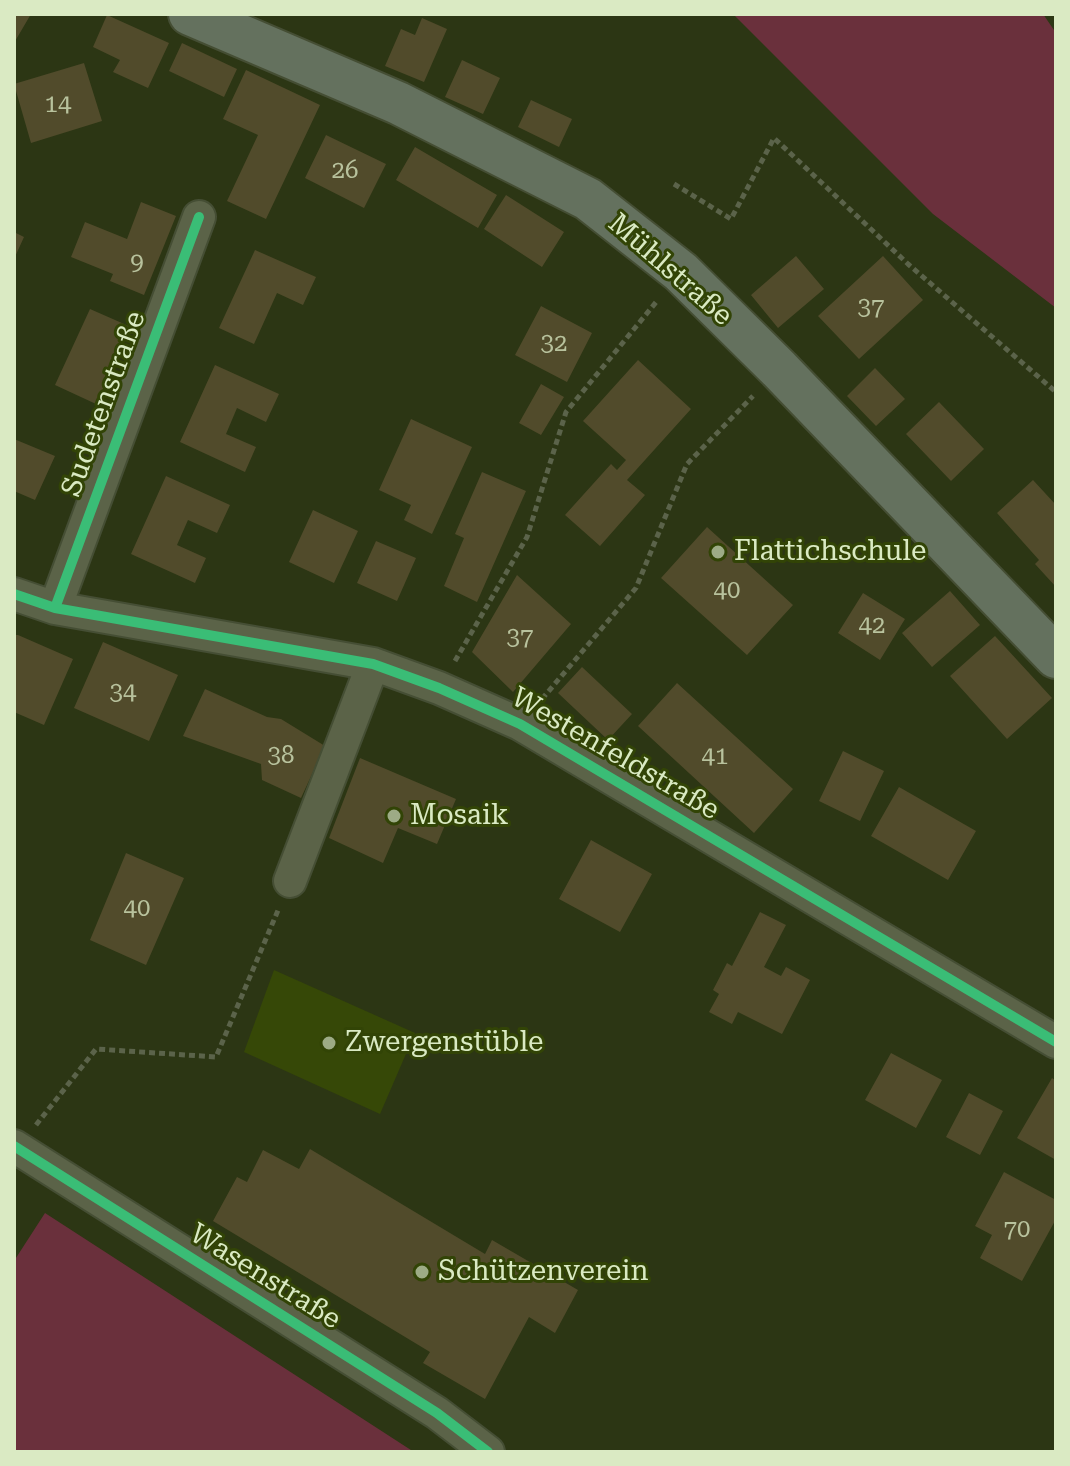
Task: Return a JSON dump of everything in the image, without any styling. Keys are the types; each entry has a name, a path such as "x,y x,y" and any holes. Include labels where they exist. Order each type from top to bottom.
{"main road":[{"name":"Mühlstraße","path":"190,14 398,103 588,199 681,272 779,369 1056,657"}],"street":[{"name":"Sudetenstraße","path":"55,608 199,217"},
{"name":"Westenfeldstraße","path":"14,594 55,608 373,664 439,688 520,724 1056,1042"},
{"path":"290,881 373,664"},
{"name":"Wasenstraße","path":"16,1147 437,1413 488,1452"}],"path":[{"path":"674,184 731,219 774,138 908,264 1056,392"},
{"path":"439,688 527,537 566,412 681,272"},
{"path":"520,724 636,588 687,464 779,369"},
{"path":"16,1147 96,1049 216,1057 290,881"}],"shaded area":[{"path":"733,14 1043,14 1056,33 1056,308 933,214"},
{"name":"Zwergenstüble","path":"274,970 415,1033 380,1114 244,1052"},
{"path":"45,1213 414,1452 14,1452 14,1261"}],"building":[{"path":"14,14 31,14 14,43"},
{"path":"107,15 169,43 148,88 113,72 120,60 93,47"},
{"path":"422,18 447,29 424,82 385,66 401,29 415,35"},
{"path":"182,43 237,69 224,97 169,71"},
{"path":"462,60 500,78 483,114 445,97"},
{"path":"84,63 102,121 31,143 14,84"},
{"path":"246,70 320,105 266,219 227,201 258,135 223,119"},
{"path":"531,100 572,119 559,147 518,127"},
{"path":"326,135 386,164 364,208 305,178"},
{"path":"415,147 497,195 478,228 396,180"},
{"path":"506,195 564,232 542,267 484,229"},
{"path":"141,202 176,216 144,295 110,281 113,274 71,257 85,222 127,239"},
{"path":"14,232 24,237 14,259"},
{"path":"255,250 316,277 303,305 277,293 254,344 219,328"},
{"path":"796,256 824,289 778,328 751,295"},
{"path":"883,256 923,300 859,359 818,316"},
{"path":"541,306 592,333 567,382 515,355"},
{"path":"90,309 131,327 96,404 55,385"},
{"path":"638,360 691,409 627,480 645,495 600,546 565,515 611,464 617,470 626,460 583,421"},
{"path":"215,365 279,394 266,422 237,408 226,434 256,447 245,472 180,442"},
{"path":"875,368 905,399 876,426 847,396"},
{"path":"541,384 564,397 541,435 519,423"},
{"path":"939,402 984,449 951,481 906,434"},
{"path":"411,419 472,447 432,534 404,520 411,505 379,490"},
{"path":"14,439 55,456 35,500 14,491"},
{"path":"482,472 526,491 477,602 444,586 464,538 455,534"},
{"path":"166,476 230,505 217,533 188,520 177,545 206,558 195,583 131,554"},
{"path":"1033,480 1056,505 1056,587 1035,564 1039,560 997,513"},
{"path":"313,510 358,531 334,583 289,562"},
{"path":"707,527 793,605 747,655 661,578"},
{"path":"376,541 416,558 397,601 357,583"},
{"path":"517,575 571,624 513,692 472,652"},
{"path":"950,591 980,625 932,667 902,633"},
{"path":"863,593 905,619 880,660 838,633"},
{"path":"14,635 73,659 44,725 14,712"},
{"path":"995,636 1052,698 1007,739 950,676"},
{"path":"103,642 178,675 149,741 74,708"},
{"path":"582,667 632,714 608,740 558,693"},
{"path":"677,683 793,789 754,833 638,726"},
{"path":"205,689 267,717 281,719 325,746 301,798 262,780 261,764 183,736"},
{"path":"843,751 884,771 860,821 819,801"},
{"name":"Mosaik","path":"360,758 456,799 437,844 398,828 383,863 329,838"},
{"path":"899,787 976,831 948,880 871,836"},
{"path":"591,840 652,874 620,932 559,899"},
{"path":"126,853 184,878 146,965 90,940"},
{"path":"760,912 786,925 764,967 781,976 786,967 810,980 782,1034 738,1012 732,1024 709,1012 719,994 713,990 727,963 732,966"},
{"path":"891,1053 942,1080 916,1128 865,1100"},
{"path":"1052,1078 1056,1081 1056,1160 1017,1138"},
{"path":"969,1093 1003,1111 980,1155 946,1137"},
{"name":"Schützenverein","path":"310,1149 485,1254 492,1240 578,1290 555,1333 529,1317 485,1399 423,1363 430,1352 213,1221 237,1177 247,1182 263,1150 299,1169"},
{"path":"1004,1172 1056,1200 1056,1219 1022,1281 980,1258 992,1235 975,1226"}],"cycle path":[{"path":"55,608 199,217"},
{"path":"14,594 55,608 373,664 439,688 520,724 1056,1042"},
{"path":"14,1146 437,1413 488,1452"}],"place":[{"name":"Flattichschule","path":"718,552"},
{"name":"Mosaik","path":"394,816"},
{"name":"Zwergenstüble","path":"329,1043"},
{"name":"Schützenverein","path":"422,1272"}]}
